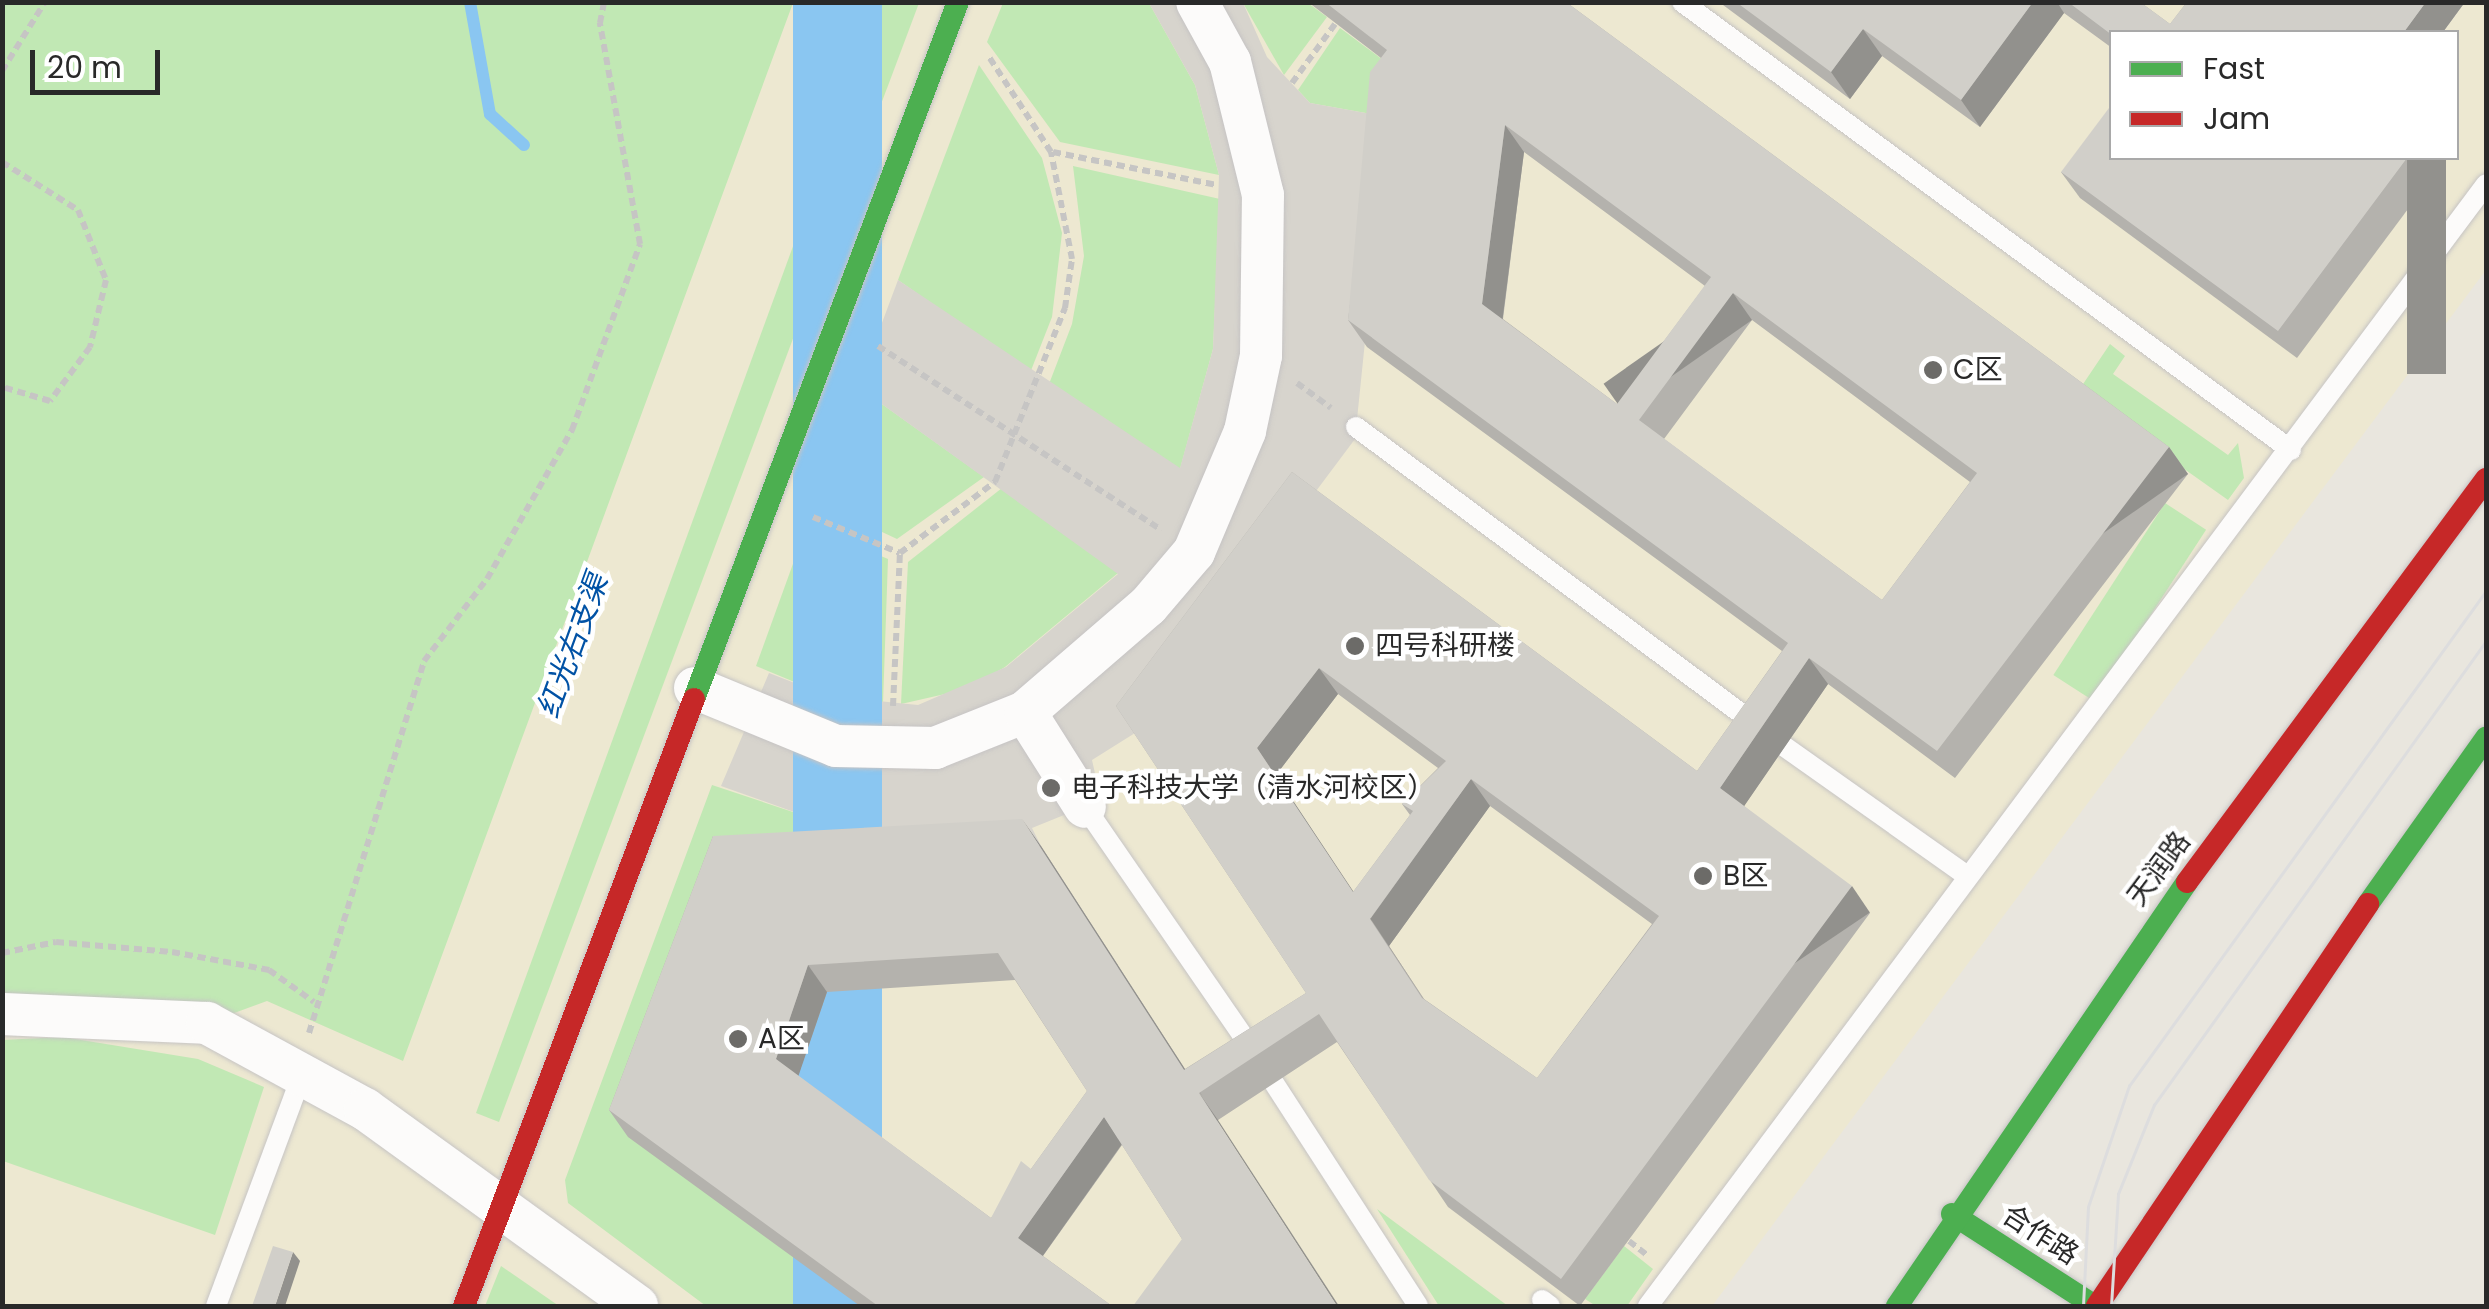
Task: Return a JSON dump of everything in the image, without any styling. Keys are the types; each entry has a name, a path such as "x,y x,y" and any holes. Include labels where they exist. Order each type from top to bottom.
{"main road":[{"path":"464,1306 958,2"},
{"name":"天润路","path":"1898,1306 1952,1214 2486,479"},
{"path":"2096,1306 2202,1139 2486,738"},
{"name":"合作路","path":"1952,1214 2096,1306"}],"street":[{"path":"695,688 818,740 895,752 980,735 1025,712 1148,606 1194,552 1245,431 1261,356 1263,194 1230,62 1196,2"},
{"path":"1025,712 1085,807"},
{"path":"2,1014 206,1022 304,1070 365,1108 637,1306"}],"lane":[{"path":"1682,2 2291,450"},
{"path":"1648,1306 1966,875 2291,450 2486,184"},
{"path":"1356,427 1764,730"},
{"path":"1785,746 1966,875"},
{"path":"1085,807 1260,1061"},
{"path":"216,1306 304,1070"},
{"path":"1274,1083 1418,1306"}],"path":[{"path":"2,72 45,2"},
{"path":"304,1070 314,1002 406,742 424,661 487,579 572,430 640,244 600,23 604,2"},
{"path":"1292,83 1336,24"},
{"path":"900,552 995,482 1018,435 1065,308 1072,258 1052,152 1018,92 972,44"},
{"path":"1052,152 1263,194"},
{"path":"2,162 78,210 106,280 90,346 50,401 2,387"},
{"path":"864,336 1194,552"},
{"path":"1261,356 1356,427"},
{"path":"800,512 900,552"},
{"path":"895,752 900,552"},
{"path":"2,954 56,942 172,952 269,970 314,1002"}],"shaded area":[{"name":"电子科技大学（清水河校区）","path":"3,3 2486,3 2486,270 1712,1306 3,1306"},
{"path":"1149,3 1243,3 1267,57 1310,103 1388,117 1355,439 1135,733 1092,760 1101,800 1032,828 1041,846 813,859 808,817 721,786 769,673 828,696 918,705 1006,667 1118,574 858,387 898,280 1180,468 1213,349 1219,175 1195,85"}],"green space":[{"path":"2,3 793,3 403,1061 267,1001 207,1023 3,1014"},
{"path":"882,3 919,3 499,1122 476,1113"},
{"path":"1003,3 1149,3 1195,85 1219,175 1060,142 987,42"},
{"path":"1243,3 1308,3 1327,17 1284,75"},
{"path":"1340,28 1406,77 1388,117 1310,103 1298,90"},
{"path":"979,65 1042,158 1062,233 1052,317 1030,373 898,280"},
{"path":"1073,166 1220,199 1213,349 1180,469 1049,384 1072,324 1084,256"},
{"path":"2110,344 2125,356 2113,374 2228,455 2238,443 2244,478 2228,500 2077,393"},
{"path":"858,387 984,477 897,539 816,501"},
{"path":"1002,488 1118,573 1005,667 967,689 901,704 908,562"},
{"path":"2165,503 2206,530 2094,702 2053,675"},
{"path":"807,525 888,559 883,703 828,696 756,666"},
{"path":"712,785 808,817 813,859 732,864 827,1283 819,1306 706,1306 568,1203 565,1180"},
{"path":"63,1037 198,1059 264,1087 215,1235 3,1161 2,1040"},
{"path":"1377,1209 1508,1306 1439,1306"},
{"path":"1624,1246 1653,1269 1627,1306 1596,1306 1585,1299"},
{"path":"501,1266 559,1306 485,1306"}],"water":[{"path":"793,3 882,3 882,1306 793,1306"}],"building":[{"name":"四号科研楼","path":"1325,2 1566,2 2169,447 1937,751 1809,658 1720,788 1852,886 1561,1279 1429,1180 1319,1014 1199,1093 1337,1306 1133,1306 1182,1239 1104,1117 1018,1238 1112,1306 878,1306 609,1110 713,836 1022,819 1184,1070 1306,993 1116,706 1292,472 1697,771 1788,643 1348,320 1370,72 1387,50","holes":["1505,125 1711,277 1617,404 1482,304","1733,293 1977,473 1882,600 1639,420","1319,668 1446,761 1402,804 1413,811 1353,892 1257,748","1471,779 1659,916 1537,1078 1422,998 1370,919","998,953 1087,1091 1031,1169 1021,1161 991,1218 776,1059 808,965"]},
{"path":"1736,2 2033,2 1961,100 1863,29 1831,72"},
{"path":"2068,2 2140,2 2170,24 2187,2 2426,2 2405,30 2109,33"},
{"path":"2109,108 2109,160 2406,160 2278,331 2061,172"},
{"path":"273,1246 293,1252 275,1306 252,1306"}],"waterway":[{"path":"470,2 490,114 524,145"}],"tram line":[{"path":"2083,1306 2088,1207 2129,1086 2486,591"},
{"path":"2111,1306 2118,1194 2154,1105 2486,641"}],"traffic: fast":[{"path":"694,699 958,2"},
{"path":"2368,904 2486,738"},
{"path":"1897,1306 2187,882"},
{"path":"1952,1214 2095,1306"}],"traffic: jam":[{"path":"2187,882 2486,479"},
{"path":"464,1306 694,699"},
{"path":"2097,1306 2368,904"}],"place":[{"name":"C区","path":"1933,370"},
{"name":"四号科研楼","path":"1355,646"},
{"name":"电子科技大学（清水河校区）","path":"1051,788"},
{"name":"B区","path":"1703,876"},
{"name":"A区","path":"738,1039"}],"water label":[{"name":"红光右支渠","path":"573,646"}]}
